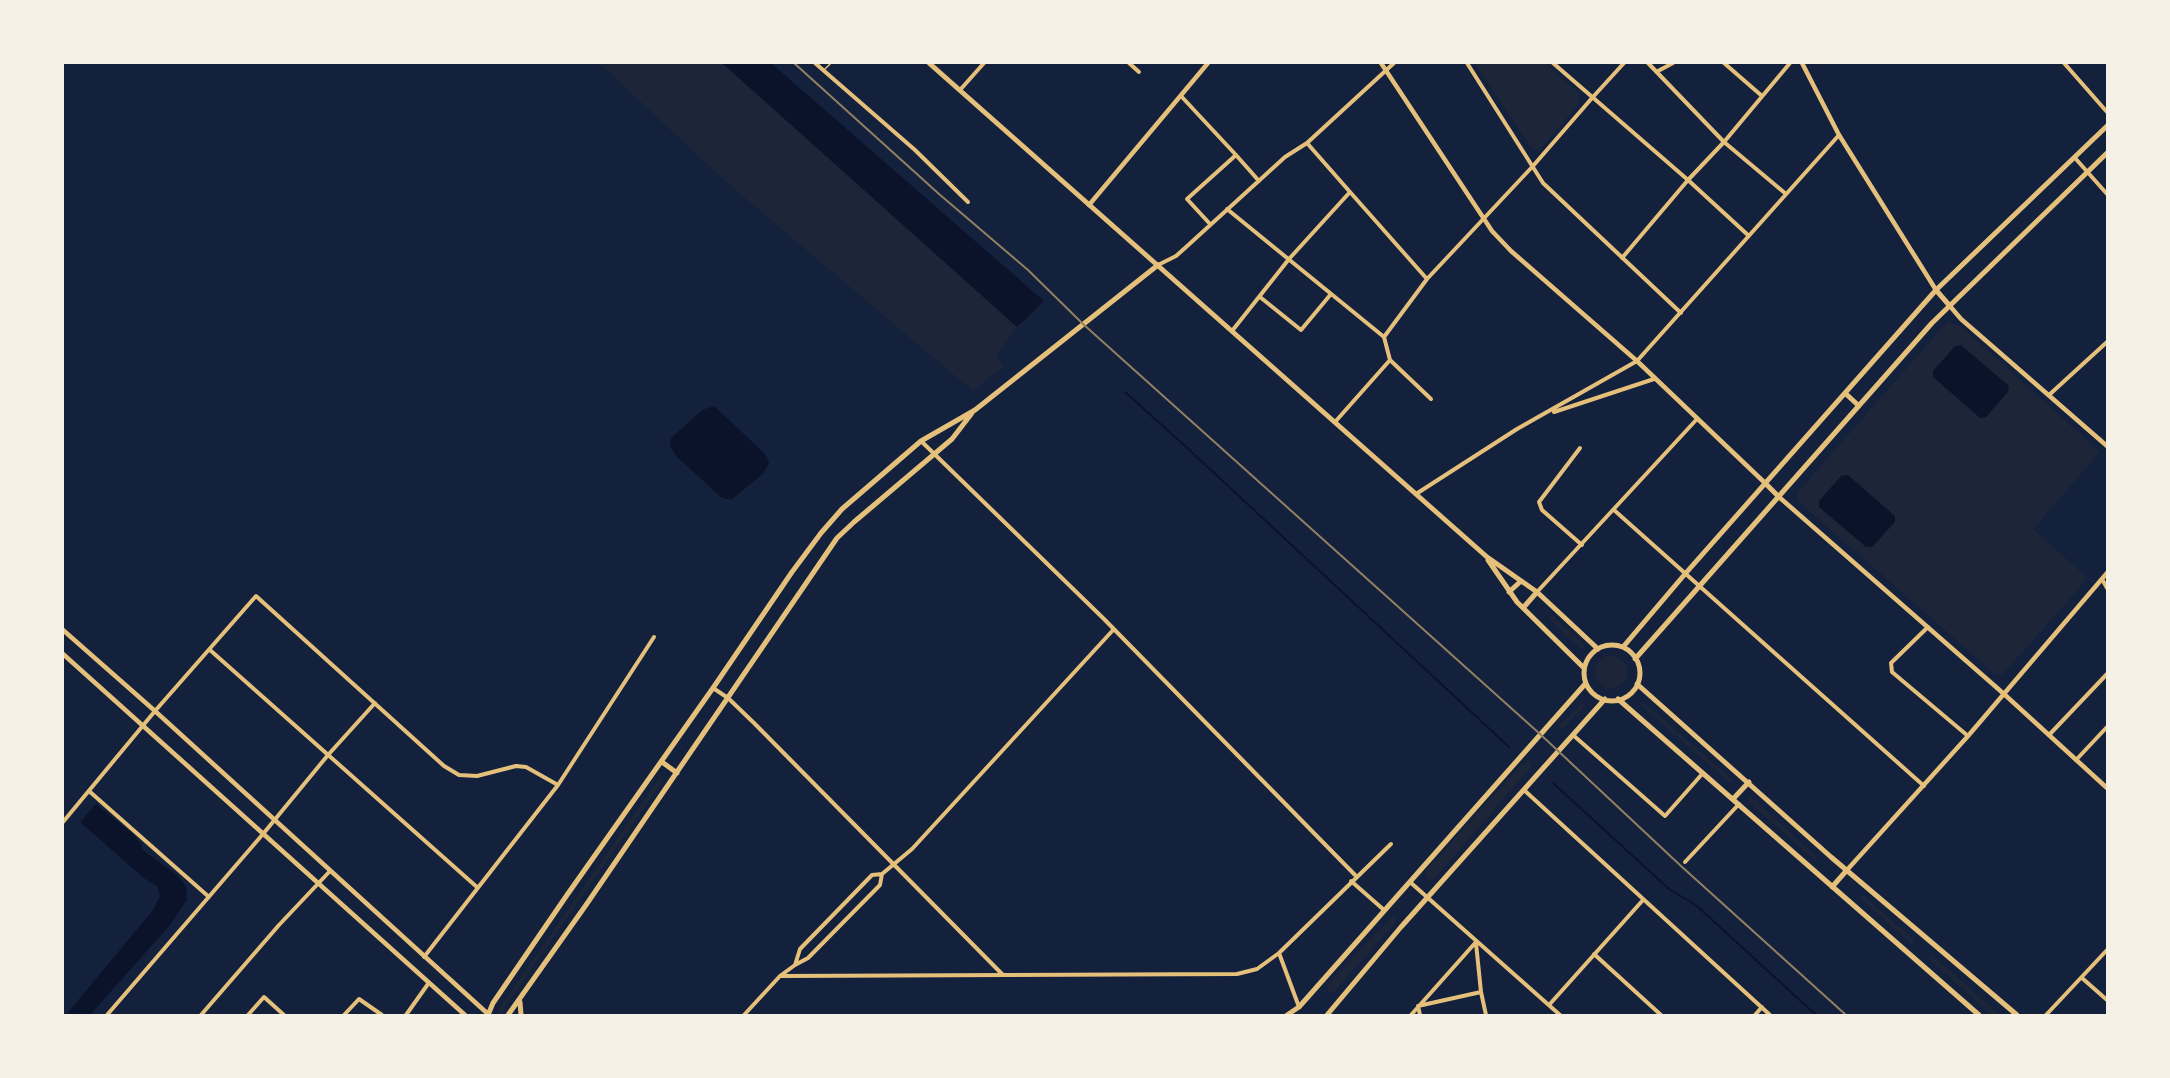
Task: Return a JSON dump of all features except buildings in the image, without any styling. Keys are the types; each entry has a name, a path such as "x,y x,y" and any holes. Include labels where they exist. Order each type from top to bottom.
{"main road":[{"path":"929,63 1415,494 1487,557 1537,592 1598,649"},
{"path":"1623,647 1936,290 2107,126"},
{"path":"1635,659 1949,305 2107,153"},
{"path":"488,1015 493,1004 567,895 821,533 842,509 921,441 975,410 1158,265"},
{"path":"1936,290 1949,305"},
{"path":"1845,393 1859,406"},
{"path":"508,1015 837,538 952,439 975,410"},
{"path":"1765,483 1779,497"},
{"path":"1487,557 1509,592 1584,668"},
{"path":"1509,592 1521,581"},
{"path":"1523,608 1537,592"},
{"path":"1611,645 1623,647 1635,659 1639,672 1637,684 1630,693 1618,699 1605,699 1593,693 1586,683 1584,668 1589,656 1598,649 1611,645"},
{"path":"1287,1015 1299,1007 1586,683"},
{"path":"1637,684 1846,870 2017,1015"},
{"path":"1327,1015 1605,699"},
{"path":"1618,699 1979,1015"},
{"path":"662,762 677,772"},
{"path":"1733,799 1749,782"},
{"path":"1832,887 1846,870"},
{"path":"520,999 521,1015"}],"street":[{"path":"814,63 915,150 968,202"},
{"path":"959,90 984,63"},
{"path":"1129,63 1139,72"},
{"path":"1089,205 1208,63"},
{"path":"1382,63 1484,220 1511,251 1637,362 1765,483"},
{"path":"1158,265 1176,256 1285,158 1307,143 1394,63"},
{"path":"1467,63 1543,183 1681,313"},
{"path":"1553,63 1749,236"},
{"path":"1384,337 1427,279 1484,220 1624,63"},
{"path":"1648,63 1724,142 1786,194"},
{"path":"1658,71 1672,63"},
{"path":"1724,63 1762,96"},
{"path":"1622,258 1790,63"},
{"path":"1802,63 1839,135 1936,290"},
{"path":"2064,63 2107,111"},
{"path":"1181,96 1259,181"},
{"path":"1415,494 1436,483 1517,429 1637,362 1839,135"},
{"path":"1307,143 1427,279"},
{"path":"1210,224 1187,199 1236,155"},
{"path":"2075,158 2107,194"},
{"path":"1232,331 1289,259 1350,192"},
{"path":"1227,209 1384,337 1390,360 1431,399"},
{"path":"1260,297 1301,330 1331,294"},
{"path":"1949,305 1961,319 2107,447"},
{"path":"2049,395 2107,342"},
{"path":"1335,422 1390,360"},
{"path":"1545,415 1654,379"},
{"path":"1537,592 1697,419"},
{"path":"921,441 1114,629 1356,876"},
{"path":"1580,448 1539,502 1542,510 1582,544"},
{"path":"1779,497 2004,694 2107,788"},
{"path":"1614,510 1924,786"},
{"path":"1846,870 1968,736 2107,573"},
{"path":"2102,579 2107,588"},
{"path":"63,822 155,711 256,596 444,766 459,775 477,776 516,766 526,767 558,785"},
{"path":"1928,627 1891,663 1892,672 1968,736"},
{"path":"795,964 800,950 872,875 882,874 912,849 1114,629"},
{"path":"63,630 488,1015"},
{"path":"424,957 558,785 654,637"},
{"path":"210,650 478,888"},
{"path":"63,654 465,1015"},
{"path":"2049,735 2107,674"},
{"path":"713,688 728,698 1003,975"},
{"path":"107,1015 375,703"},
{"path":"2076,760 2107,727"},
{"path":"1573,735 1665,816 1703,773"},
{"path":"1524,790 1770,1015"},
{"path":"89,791 208,897"},
{"path":"1685,862 1739,804"},
{"path":"780,976 1237,974 1257,969 1279,953 1390,844"},
{"path":"201,1015 279,925 330,871"},
{"path":"744,1015 780,976 795,964 808,958 880,885 882,874"},
{"path":"1351,880 1384,910"},
{"path":"1410,882 1560,1015"},
{"path":"1549,1005 1643,900"},
{"path":"1476,942 1481,992 1486,1015"},
{"path":"1411,1015 1476,942"},
{"path":"2046,1015 2107,950"},
{"path":"1279,953 1299,1007 1299,1015"},
{"path":"1594,954 1660,1015"},
{"path":"2082,978 2107,1000"},
{"path":"406,1015 428,984"},
{"path":"1418,1006 1481,992"},
{"path":"248,1015 264,997 284,1015"},
{"path":"344,1015 359,999 382,1015"},
{"path":"1418,1006 1420,1015"},
{"path":"1755,1015 1762,1007"}],"lane":[{"path":"824,71 831,63"}],"shaded area":[{"path":"599,63 722,63 1017,327 996,355 1004,366 973,391 732,187"},
{"path":"722,63 771,63 1044,301 1017,327"},
{"path":"1474,63 1544,63 1579,93 1579,104 1540,149 1533,150"},
{"path":"1948,321 1963,328 2100,452 2033,529 2088,578 2003,674 1995,674 1798,501 1798,492"},
{"path":"1961,345 2009,386 2008,392 1986,417 1980,418 1933,377 1933,371 1955,346"},
{"path":"714,406 762,451 769,463 763,474 732,499 721,497 676,456 670,446 671,438 702,410"},
{"path":"1848,475 1895,516 1895,522 1872,547 1866,547 1819,507 1819,501 1841,476"},
{"path":"1550,616 1553,616 1584,645 1584,649 1580,648 1550,619"},
{"path":"1611,656 1622,661 1627,672 1622,683 1611,688 1600,683 1595,672 1600,661"},
{"path":"1643,702 1733,782 1729,782 1643,707"},
{"path":"1583,703 1583,708 1563,728 1559,729 1559,725"},
{"path":"1529,761 1532,765 1530,768 1437,876 1432,880 1426,877 1426,870 1522,764"},
{"path":"660,777 663,779 662,782 500,1012 499,1009"},
{"path":"1749,797 1819,859 1815,860 1749,802"},
{"path":"96,804 134,835 143,850 178,876 186,886 187,900 169,926 90,1015 66,1015 153,910 160,896 157,886 145,879 80,822"},
{"path":"1863,895 1915,941 1912,944 1862,900"},
{"path":"1393,916 1396,917 1395,923 1336,990 1332,993 1328,991 1327,985"},
{"path":"1932,955 2000,1015 1992,1015 1929,959"}],"waterway":[{"path":"1125,392 1509,747"},
{"path":"1553,783 1669,889 1697,906 1816,1015"}],"railway":[{"path":"794,63 939,194 1028,270 1083,324 1540,734 1681,866 1846,1015"}]}
